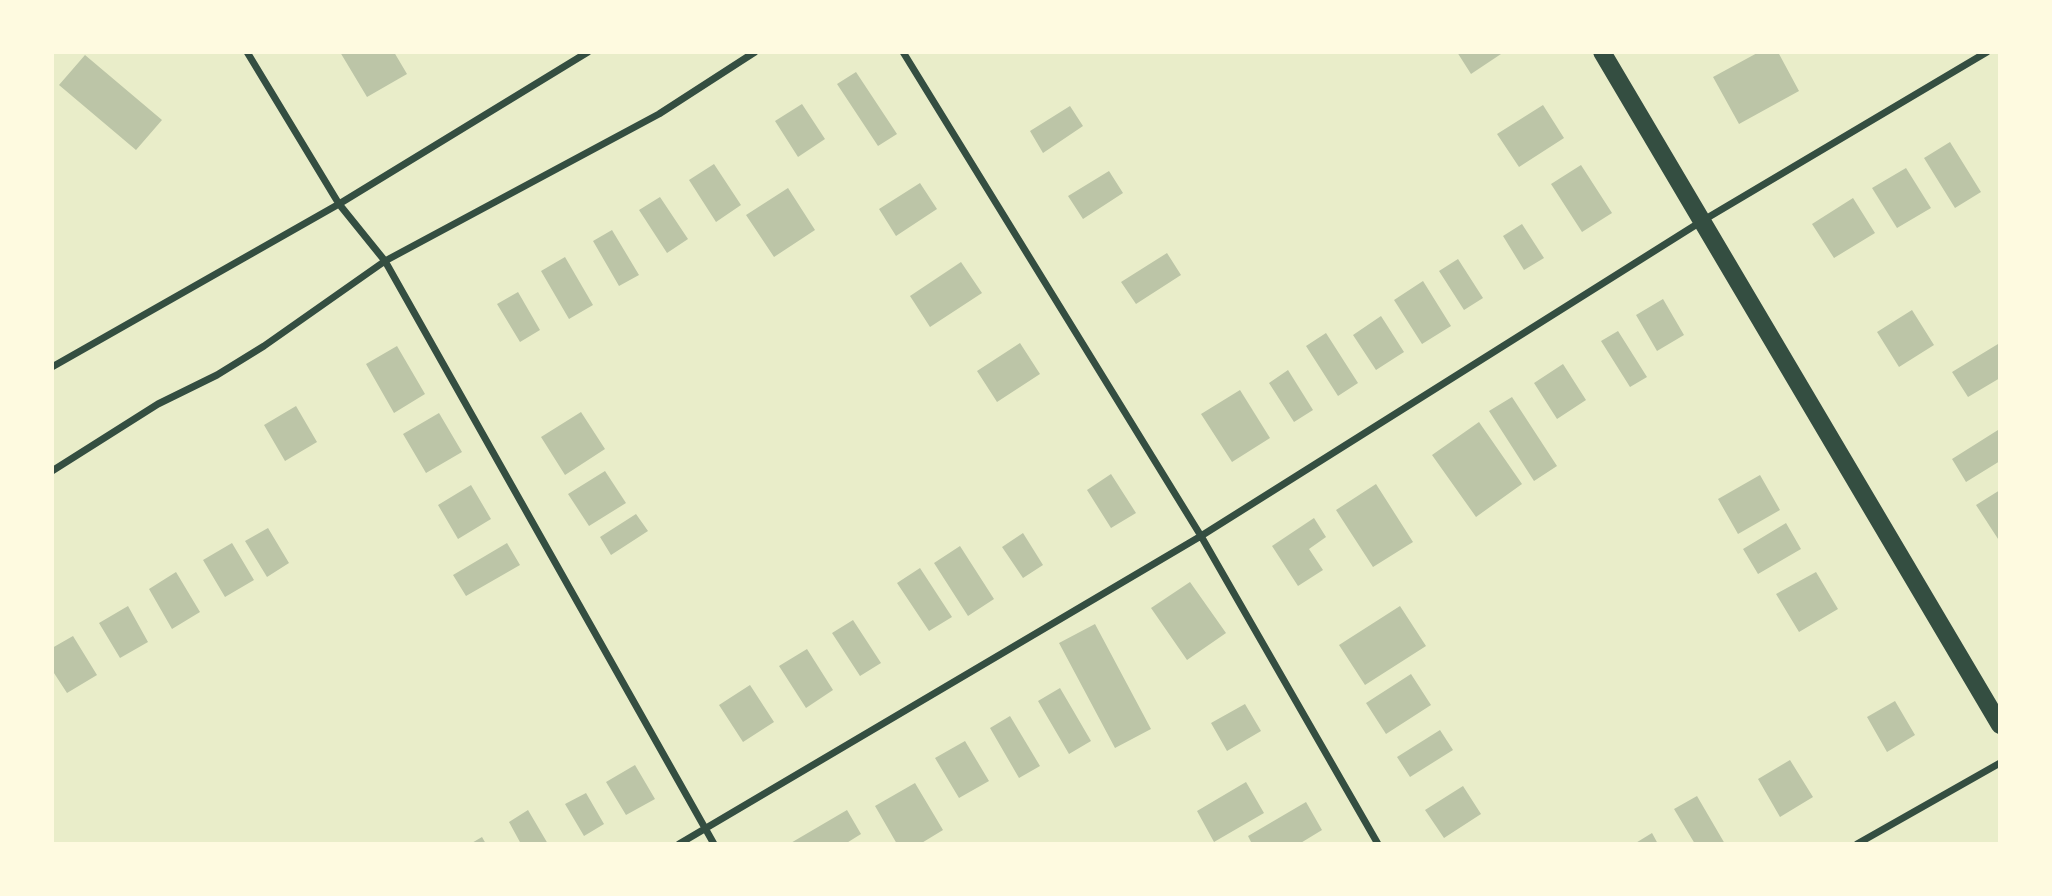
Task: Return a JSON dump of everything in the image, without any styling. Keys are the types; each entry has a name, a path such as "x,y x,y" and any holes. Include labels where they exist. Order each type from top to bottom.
{"main road":[{"path":"1602,52 2000,725"}],"street":[{"path":"247,52 339,204 386,261 714,844"},
{"path":"52,368 339,204 588,52"},
{"path":"52,471 158,404 217,375 264,346 386,261 659,114 755,52"},
{"path":"903,52 1201,536 1378,844"},
{"path":"679,844 1201,536 1702,221 1987,52"},
{"path":"1857,844 2000,763"}],"building":[{"path":"340,52 394,52 407,74 367,97"},
{"path":"1457,52 1504,52 1471,74"},
{"path":"1759,52 1778,52 1799,91 1739,124 1713,77"},
{"path":"85,55 162,120 136,150 59,85"},
{"path":"856,72 897,134 878,146 837,84"},
{"path":"802,104 825,139 798,157 775,121"},
{"path":"1543,105 1564,138 1519,167 1497,134"},
{"path":"1070,106 1083,126 1043,153 1030,131"},
{"path":"1950,142 1981,192 1955,208 1924,158"},
{"path":"714,164 741,205 716,222 689,180"},
{"path":"1581,165 1612,213 1582,232 1551,184"},
{"path":"1906,168 1931,208 1897,228 1872,188"},
{"path":"1109,171 1123,193 1083,219 1068,196"},
{"path":"920,183 937,209 896,236 879,209"},
{"path":"788,188 815,230 774,257 746,215"},
{"path":"660,197 688,239 667,253 639,210"},
{"path":"1853,198 1875,233 1834,258 1812,224"},
{"path":"1522,224 1544,258 1524,270 1503,236"},
{"path":"612,230 639,275 619,286 593,241"},
{"path":"1167,253 1181,275 1136,304 1121,282"},
{"path":"565,257 593,305 569,319 541,271"},
{"path":"1458,259 1483,298 1464,310 1439,271"},
{"path":"961,262 982,293 930,327 910,296"},
{"path":"1423,281 1451,326 1422,344 1394,300"},
{"path":"518,292 540,330 520,342 497,304"},
{"path":"1663,299 1684,335 1657,351 1636,315"},
{"path":"1912,310 1934,345 1899,367 1877,332"},
{"path":"1381,316 1404,352 1376,370 1353,335"},
{"path":"1618,331 1647,377 1630,387 1601,341"},
{"path":"1326,333 1358,383 1338,396 1306,346"},
{"path":"1020,343 1040,374 997,402 977,371"},
{"path":"1998,344 2000,378 1968,397 1952,372"},
{"path":"397,346 425,394 394,413 366,364"},
{"path":"1563,364 1586,400 1557,419 1534,383"},
{"path":"1288,370 1313,410 1294,422 1269,383"},
{"path":"1240,390 1270,438 1232,462 1201,414"},
{"path":"1512,397 1557,466 1534,481 1489,411"},
{"path":"296,406 317,442 285,461 264,425"},
{"path":"581,412 605,449 565,475 541,437"},
{"path":"439,413 462,452 426,473 403,434"},
{"path":"1479,422 1522,484 1476,517 1432,455"},
{"path":"1998,430 2000,461 1966,482 1952,459"},
{"path":"605,471 626,503 589,526 568,494"},
{"path":"1111,474 1136,513 1111,528 1087,490"},
{"path":"1760,475 1780,510 1738,534 1718,499"},
{"path":"1376,484 1413,542 1373,567 1336,510"},
{"path":"471,485 491,519 458,539 438,505"},
{"path":"2000,490 2000,542 1976,505"},
{"path":"636,514 648,531 611,555 600,537"},
{"path":"1314,518 1326,537 1309,549 1323,570 1298,586 1272,546"},
{"path":"1786,523 1801,549 1758,574 1743,549"},
{"path":"268,528 289,563 267,577 245,541"},
{"path":"1023,533 1043,565 1023,578 1002,547"},
{"path":"232,543 254,580 225,597 203,560"},
{"path":"507,543 520,565 466,596 453,575"},
{"path":"960,546 994,599 968,616 934,563"},
{"path":"920,568 952,617 929,631 897,583"},
{"path":"176,572 200,612 172,629 149,589"},
{"path":"1816,572 1838,609 1799,632 1776,594"},
{"path":"1190,582 1226,633 1187,660 1151,608"},
{"path":"128,606 148,642 120,658 99,623"},
{"path":"1400,606 1426,646 1365,685 1339,645"},
{"path":"853,620 881,663 860,676 832,633"},
{"path":"1095,624 1151,729 1115,748 1059,643"},
{"path":"73,636 97,675 67,693 52,670 52,648"},
{"path":"807,649 833,690 806,708 779,666"},
{"path":"1411,674 1431,705 1386,734 1366,703"},
{"path":"750,685 774,722 743,742 719,705"},
{"path":"1060,688 1091,741 1069,754 1038,701"},
{"path":"1895,701 1915,735 1887,752 1867,717"},
{"path":"1245,704 1261,731 1227,751 1211,723"},
{"path":"1010,716 1040,766 1019,778 990,728"},
{"path":"1440,730 1453,750 1410,777 1397,757"},
{"path":"965,741 989,781 959,798 935,758"},
{"path":"1790,760 1813,797 1780,817 1758,779"},
{"path":"635,765 655,799 626,815 606,782"},
{"path":"1246,782 1264,813 1214,842 1197,811"},
{"path":"915,783 943,830 920,844 897,844 875,806"},
{"path":"1463,786 1481,814 1444,838 1425,810"},
{"path":"586,793 604,824 584,836 565,804"},
{"path":"1697,796 1725,844 1695,844 1674,809"},
{"path":"1306,802 1322,830 1299,844 1252,844 1248,836"},
{"path":"528,810 548,844 521,844 509,822"},
{"path":"847,810 861,834 845,844 789,844"},
{"path":"1652,833 1658,844 1634,844"},
{"path":"482,837 486,844 470,844"}]}
